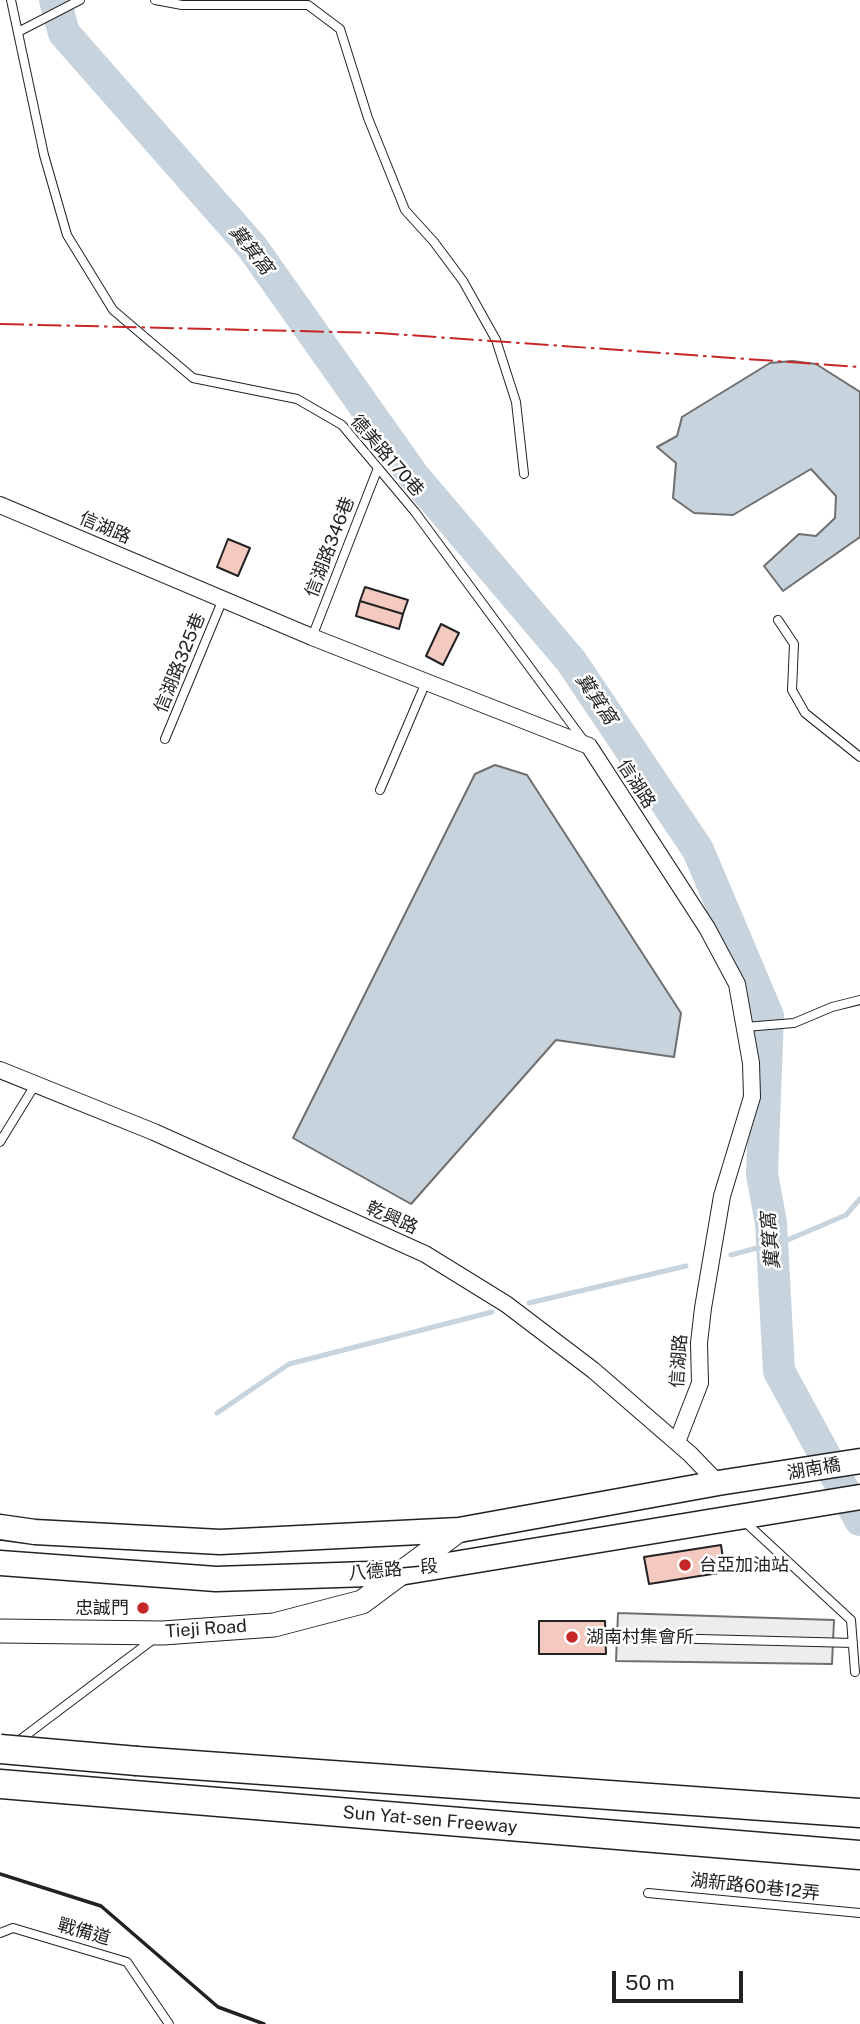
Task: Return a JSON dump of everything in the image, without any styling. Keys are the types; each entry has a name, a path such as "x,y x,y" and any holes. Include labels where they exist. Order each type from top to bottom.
{"highway":[{"name":"Sun Yat-sen Freeway","path":"0,1749 860,1813"},
{"name":"Sun Yat-sen Freeway","path":"0,1784 860,1855"}],"main road":[{"name":"湖南橋","path":"768,1477 860,1461"},
{"name":"八德路一段","path":"0,1527 35,1532 220,1542 459,1530 718,1483 768,1477"},
{"name":"湖南橋","path":"782,1509 860,1497"},
{"name":"八德路一段","path":"0,1563 216,1579 399,1573 782,1509"},
{"name":"Tieji Road","path":"0,1631 163,1633 274,1625 362,1602 459,1530"}],"street":[{"name":"信湖路","path":"0,505 312,637 589,746 707,928 737,984 753,1027 752,1097 722,1196 699,1343 701,1383 677,1442"},
{"name":"乾興路","path":"0,1070 154,1132 425,1254 517,1312 593,1370 677,1442 718,1483"}],"lane":[{"name":"德美路170巷","path":"11,0 44,155 67,235 113,310 192,378 297,399 342,425 415,512 589,746"},
{"path":"18,32 80,0"},
{"path":"155,0 182,5 308,5 340,29 368,118 405,209 463,281 496,340 516,402 524,474"},
{"name":"信湖路346巷","path":"312,637 378,468"},
{"name":"信湖路325巷","path":"165,738 223,599"},
{"path":"778,620 794,644 792,690 805,713 860,757"},
{"path":"380,790 426,682"},
{"path":"753,1027 794,1023 832,1007 860,1000"},
{"path":"0,1142 36,1085"},
{"path":"739,1516 851,1620 855,1672"},
{"path":"0,1754 163,1633"},
{"path":"623,1637 853,1643"},
{"name":"湖新路60巷12弄","path":"648,1893 860,1913"},
{"name":"戰備道","path":"0,1933 13,1928 127,1962 169,2024"}],"shaded area":[{"path":"792,361 816,364 860,392 860,537 783,591 764,566 799,534 816,536 835,518 836,496 811,469 733,515 694,513 673,498 676,463 657,447 677,436 682,417 770,363"},
{"path":"495,765 527,775 681,1013 674,1057 556,1040 411,1204 293,1138 475,774"},
{"path":"618,1613 834,1620 832,1664 616,1661"}],"building":[{"path":"228,539 250,548 238,576 217,567"},
{"path":"365,587 408,600 403,614 360,601"},
{"path":"360,601 403,614 399,629 356,616"},
{"path":"441,624 459,633 443,665 426,656"},
{"name":"台亞加油站","path":"721,1545 725,1572 649,1584 644,1557"},
{"name":"湖南村集會所","path":"539,1621 605,1621 606,1654 539,1654"}],"waterway":[{"name":"糞箕窩","path":"55,0 64,33 252,247 413,475 571,661 698,850 768,1016 762,1174 771,1223 779,1371 860,1520"},
{"path":"731,1255 790,1239 846,1215 860,1199"},
{"path":"529,1303 686,1266"},
{"path":"217,1413 289,1364 492,1312"}],"wall":[{"path":"0,1874 101,1906 218,2007 264,2024"}],"power":[{"path":"0,324 379,333 860,367"}],"place":[{"name":"台亞加油站","path":"685,1565"},
{"name":"忠誠門","path":"143,1608"},
{"name":"湖南村集會所","path":"572,1637"}]}
